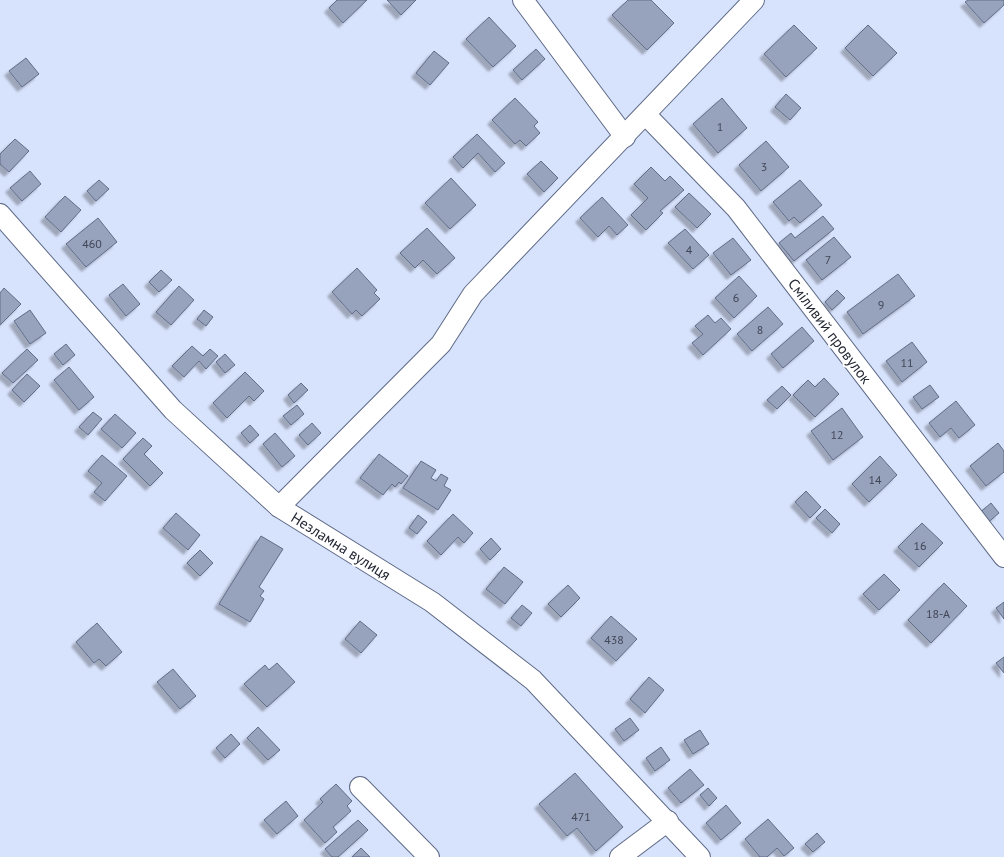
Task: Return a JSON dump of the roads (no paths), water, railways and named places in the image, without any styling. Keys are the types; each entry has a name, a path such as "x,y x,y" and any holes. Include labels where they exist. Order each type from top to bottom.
{"street":[{"path":"523,0 625,137"},
{"path":"279,507 441,344 473,294 754,0"},
{"name":"Сміливий провулок","path":"646,115 736,208 1004,557"},
{"name":"Незламна вулиця","path":"0,214 173,410 279,507 432,602 533,680 700,857"},
{"path":"360,787 429,857"},
{"path":"620,857 668,821"}]}
